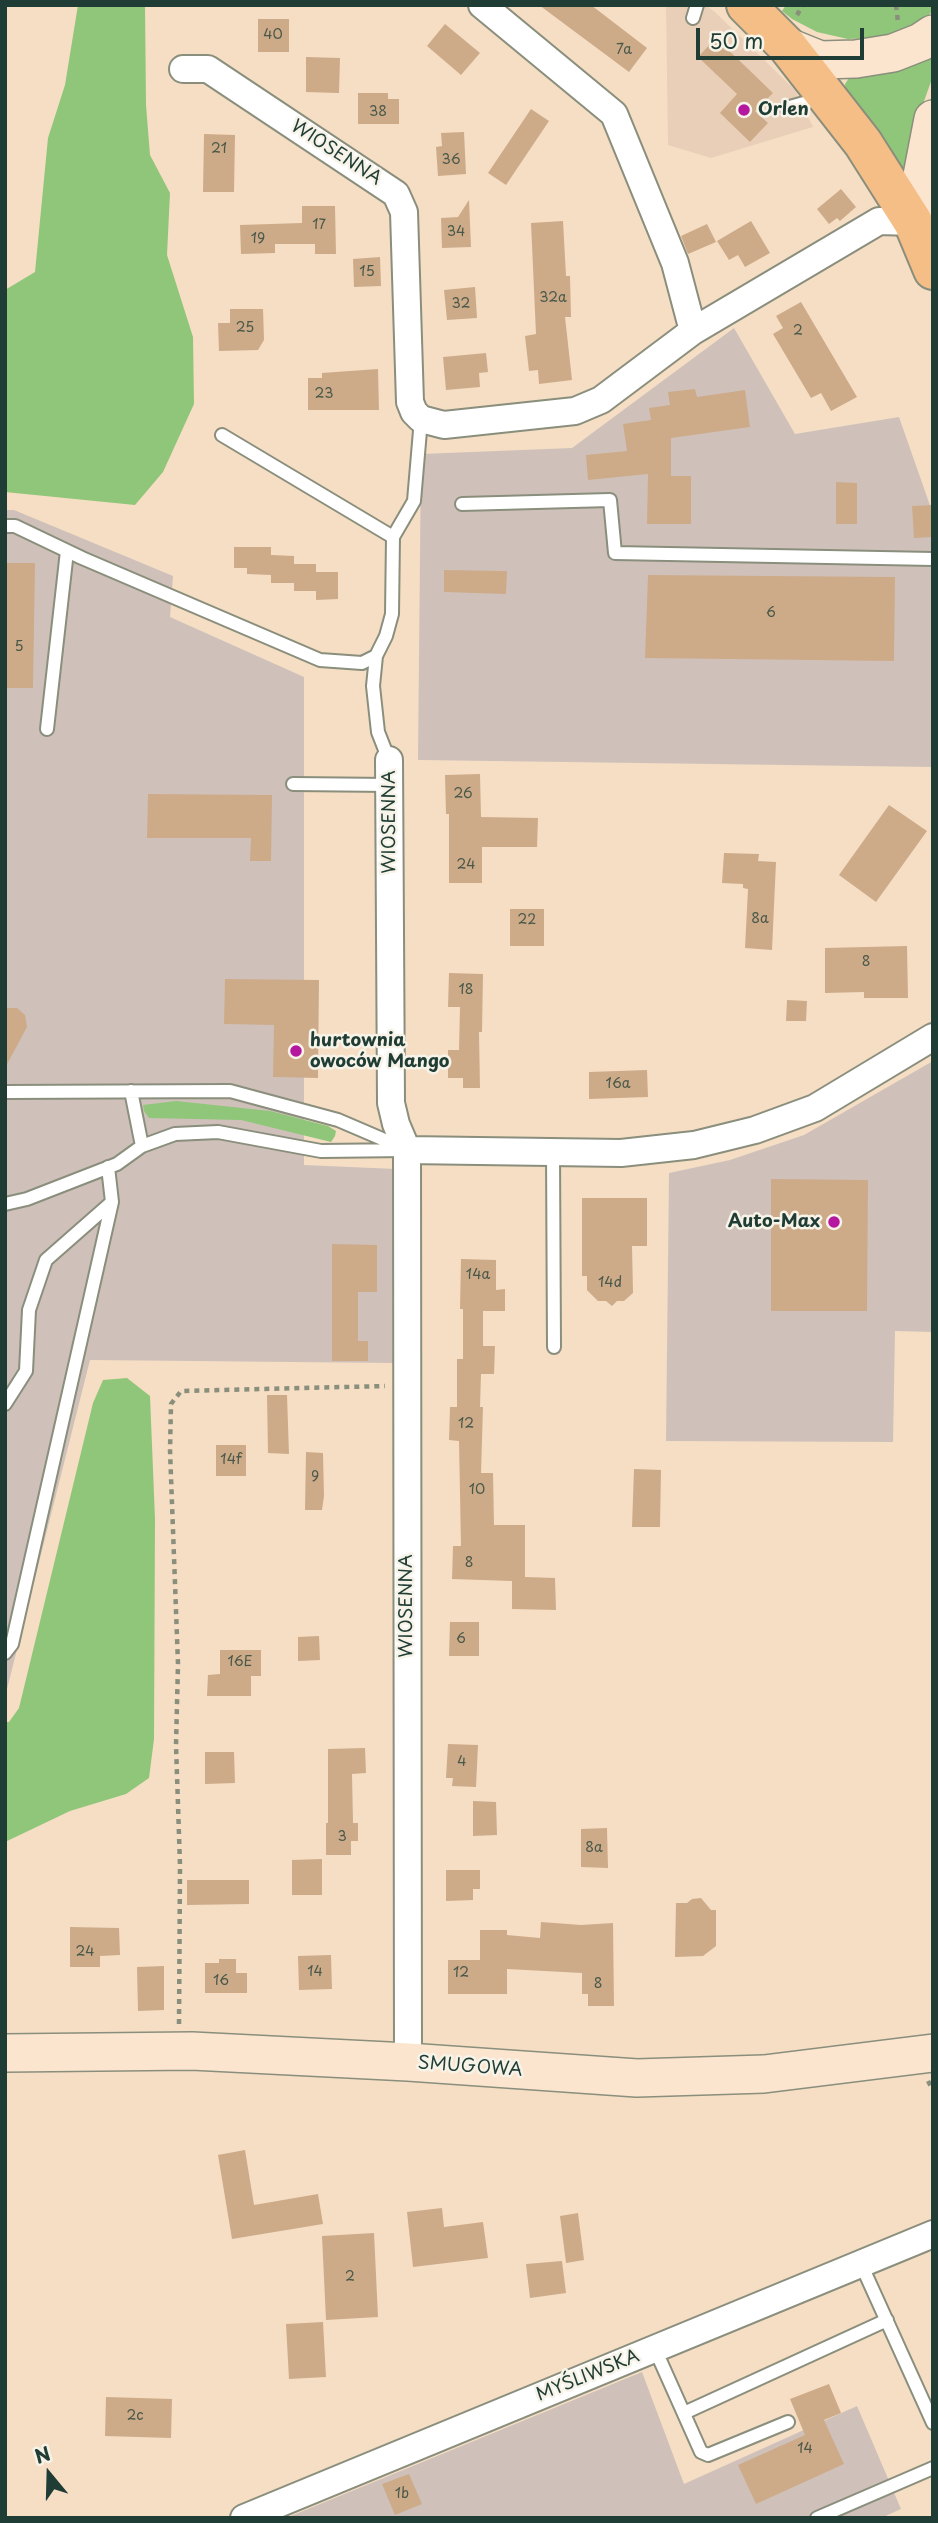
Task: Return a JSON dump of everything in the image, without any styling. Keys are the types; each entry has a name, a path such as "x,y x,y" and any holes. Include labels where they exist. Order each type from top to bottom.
{"main road":[{"path":"746,5 788,47 863,143 913,222 933,270"}],"street":[{"path":"482,5 614,114 675,262 693,331"},
{"path":"788,47 820,60 856,59 893,52 933,34"},
{"name":"WIOSENNA","path":"183,69 208,69 397,194 404,212 410,402 421,419"},
{"path":"421,419 444,425 575,411 601,400 693,331 879,220 913,222 933,119"},
{"name":"WIOSENNA","path":"390,772 391,1103 407,1150 408,2062"},
{"path":"407,1150 621,1153 678,1147 755,1130 815,1108 933,1037"},
{"name":"SMUGOWA","path":"5,2053 179,2051 408,2062 638,2078 764,2074 933,2053"},
{"name":"MYŚLIWSKA","path":"244,2518 933,2234"}],"lane":[{"path":"693,19 697,5"},
{"path":"786,108 827,97"},
{"name":"WIOSENNA","path":"390,772 375,720 373,686 376,656 386,636 392,614 393,537 414,501 421,419"},
{"path":"222,435 393,537"},
{"path":"461,504 610,500 615,553 933,559"},
{"path":"5,526 15,526 320,660 362,663 376,656"},
{"path":"47,729 67,551"},
{"path":"293,784 390,772"},
{"path":"131,1091 142,1146"},
{"path":"5,1092 230,1091 338,1120 407,1150"},
{"path":"5,1205 117,1164 142,1146 175,1134 218,1132 321,1151 407,1150"},
{"path":"553,1152 554,1347"},
{"path":"5,1653 12,1644 112,1202 108,1167"},
{"path":"5,1404 26,1371 29,1310 46,1260 112,1202"},
{"path":"861,2264 933,2423"},
{"path":"684,2413 887,2320"},
{"path":"655,2349 702,2452 708,2455 788,2422"},
{"path":"817,2518 933,2468"}],"path":[{"path":"896,5 898,20"},
{"path":"179,2051 180,1865 176,1745 178,1664 170,1450 171,1404 181,1391 407,1385"}],"shaded area":[{"path":"666,5 705,5 715,12 795,90 813,127 711,158 668,145"},
{"path":"734,328 795,434 899,417 933,514 933,767 418,760 421,454 572,448"},
{"path":"5,510 14,510 173,576 170,617 304,677 304,1165 396,1169 397,1238 393,1363 90,1360 5,1697"},
{"path":"933,1061 933,1332 895,1331 893,1442 666,1441 669,1173 730,1160 804,1135"},
{"path":"642,2372 684,2484 857,2406 901,2509 881,2518 286,2518"}],"green space":[{"path":"78,5 145,5 146,105 150,155 170,193 167,255 193,337 194,404 163,472 135,505 5,492 5,290 35,272 48,138 65,85"},
{"path":"786,5 933,5 933,11 899,31 873,38 848,39 817,32 792,19 782,11"},
{"path":"933,49 933,76 923,104 910,166 904,169 897,166 846,94 845,84 851,75"},
{"path":"176,1101 270,1111 328,1126 336,1131 335,1136 331,1142 241,1120 149,1118 144,1111 143,1105"},
{"path":"127,1378 150,1396 155,1519 154,1739 149,1778 126,1794 70,1811 5,1842 5,1722 9,1722 19,1708 93,1403 103,1380"}],"building":[{"path":"539,5 591,5 647,48 629,72"},
{"path":"258,19 289,19 289,52 258,52"},
{"path":"445,24 480,53 461,75 427,46"},
{"path":"716,38 773,93 755,111 768,123 750,142 720,113 737,94 698,57"},
{"path":"306,57 340,58 339,93 306,92"},
{"path":"358,93 388,93 388,99 399,99 399,124 358,124"},
{"path":"531,109 549,121 506,185 488,173"},
{"path":"464,132 466,174 438,176 436,147 442,146 441,133"},
{"path":"204,134 235,135 234,192 203,192"},
{"path":"841,189 856,207 840,221 837,218 829,224 817,209"},
{"path":"469,200 471,247 442,248 441,218 458,217"},
{"path":"302,206 335,206 336,254 315,254 315,244 275,244 275,253 241,254 240,225 302,223"},
{"path":"563,221 566,276 570,276 571,317 565,317 572,380 539,384 538,370 529,371 525,336 536,334 531,223"},
{"path":"751,221 770,253 745,267 738,255 729,260 717,241"},
{"path":"707,224 716,242 688,254 681,236"},
{"path":"380,257 381,286 354,287 353,259"},
{"path":"475,287 477,318 447,320 444,290"},
{"path":"801,302 857,397 831,411 821,393 811,398 773,334 783,328 776,316"},
{"path":"230,309 263,309 264,340 258,350 219,351 218,323 230,323"},
{"path":"486,353 488,372 479,373 480,387 446,390 443,357"},
{"path":"378,369 379,410 308,410 308,378 322,378 322,373"},
{"path":"695,389 697,397 745,390 750,427 671,438 671,476 691,476 691,524 647,524 648,474 588,480 586,455 627,451 623,424 651,420 649,408 670,405 668,392"},
{"path":"836,482 857,483 857,524 836,524"},
{"path":"933,505 933,537 914,538 912,506"},
{"path":"234,547 271,547 271,555 294,556 294,564 316,564 316,572 338,572 338,599 316,600 316,591 294,591 294,583 271,583 271,575 247,574 247,568 234,568"},
{"path":"5,563 35,563 33,688 5,688"},
{"path":"444,570 507,571 506,594 444,592"},
{"path":"648,575 895,577 894,661 645,658"},
{"path":"480,774 481,817 538,818 537,847 482,847 482,883 449,883 449,814 446,814 445,775"},
{"path":"148,794 272,795 271,861 250,861 251,838 147,838"},
{"path":"889,805 927,831 876,902 839,875"},
{"path":"724,853 759,854 758,861 776,862 772,950 745,948 748,889 743,888 743,884 722,883"},
{"path":"510,909 544,909 544,946 510,946"},
{"path":"907,946 908,998 864,998 864,992 825,993 825,948"},
{"path":"449,973 483,974 482,1032 479,1032 480,1088 463,1088 463,1078 448,1078 448,1050 459,1050 460,1007 448,1007"},
{"name":"hurtownia owoców Mango","path":"225,979 319,980 318,1078 273,1077 274,1025 224,1024"},
{"path":"787,1000 807,1001 806,1021 786,1021"},
{"path":"5,1008 17,1008 25,1015 27,1027 5,1068"},
{"path":"647,1070 648,1097 589,1099 589,1072"},
{"path":"771,1179 868,1180 867,1311 771,1311"},
{"path":"582,1198 647,1198 647,1246 632,1246 633,1293 612,1306 606,1301 598,1301 587,1290 587,1276 582,1276"},
{"path":"332,1244 377,1245 377,1292 358,1292 358,1341 368,1341 368,1361 332,1361"},
{"path":"461,1259 496,1260 496,1290 505,1289 505,1311 483,1311 483,1346 495,1346 494,1374 481,1374 481,1473 493,1473 494,1525 525,1525 525,1577 555,1578 556,1610 512,1609 512,1581 452,1579 453,1546 461,1546 459,1441 449,1440 450,1407 457,1407 457,1359 463,1359"},
{"path":"267,1395 287,1395 289,1454 268,1453"},
{"path":"216,1445 246,1445 246,1476 216,1476"},
{"path":"306,1452 323,1453 322,1510 305,1510"},
{"path":"634,1469 661,1470 660,1527 632,1527"},
{"path":"450,1622 479,1622 479,1656 449,1656"},
{"path":"319,1636 320,1660 298,1661 298,1637"},
{"path":"220,1650 261,1650 261,1676 251,1676 251,1696 207,1696 208,1675 220,1674"},
{"path":"448,1744 478,1745 476,1787 452,1786 453,1778 446,1778"},
{"path":"365,1748 366,1773 352,1774 353,1823 358,1823 358,1841 351,1841 351,1855 326,1855 328,1749"},
{"path":"205,1752 234,1752 235,1783 205,1784"},
{"path":"473,1801 496,1802 497,1835 473,1836"},
{"path":"607,1828 608,1868 581,1867 581,1829"},
{"path":"322,1859 322,1895 292,1895 292,1860"},
{"path":"446,1870 480,1870 480,1889 473,1889 473,1900 446,1901"},
{"path":"187,1880 249,1880 249,1904 187,1905"},
{"path":"701,1898 711,1910 716,1910 716,1946 703,1956 675,1957 676,1903 687,1903"},
{"path":"541,1922 581,1925 613,1923 614,2006 588,2006 588,1994 582,1994 582,1973 507,1969 507,1994 448,1994 448,1960 480,1960 480,1930 507,1930 507,1935 540,1938"},
{"path":"70,1927 119,1928 120,1955 100,1956 100,1967 70,1967"},
{"path":"331,1955 332,1989 299,1990 298,1956"},
{"path":"219,1959 236,1959 236,1973 247,1973 247,1993 205,1993 205,1963 219,1963"},
{"path":"164,1966 164,2010 138,2011 137,1967"},
{"path":"245,2150 254,2205 318,2194 323,2224 232,2239 218,2155"},
{"path":"442,2208 444,2227 483,2222 488,2258 413,2267 407,2212"},
{"path":"578,2213 584,2260 566,2263 560,2216"},
{"path":"374,2233 378,2317 326,2320 322,2236"},
{"path":"562,2261 566,2293 530,2298 526,2264"},
{"path":"323,2322 326,2377 289,2379 286,2324"},
{"path":"829,2384 841,2413 824,2420 844,2464 756,2504 738,2465 805,2435 790,2399"},
{"path":"106,2397 172,2399 171,2438 105,2436"},
{"path":"409,2474 422,2504 395,2515 382,2484"}],"place":[{"name":"Orlen","path":"744,110"},
{"name":"hurtownia owoców Mango","path":"296,1051"},
{"name":"Auto-Max","path":"834,1222"}]}
